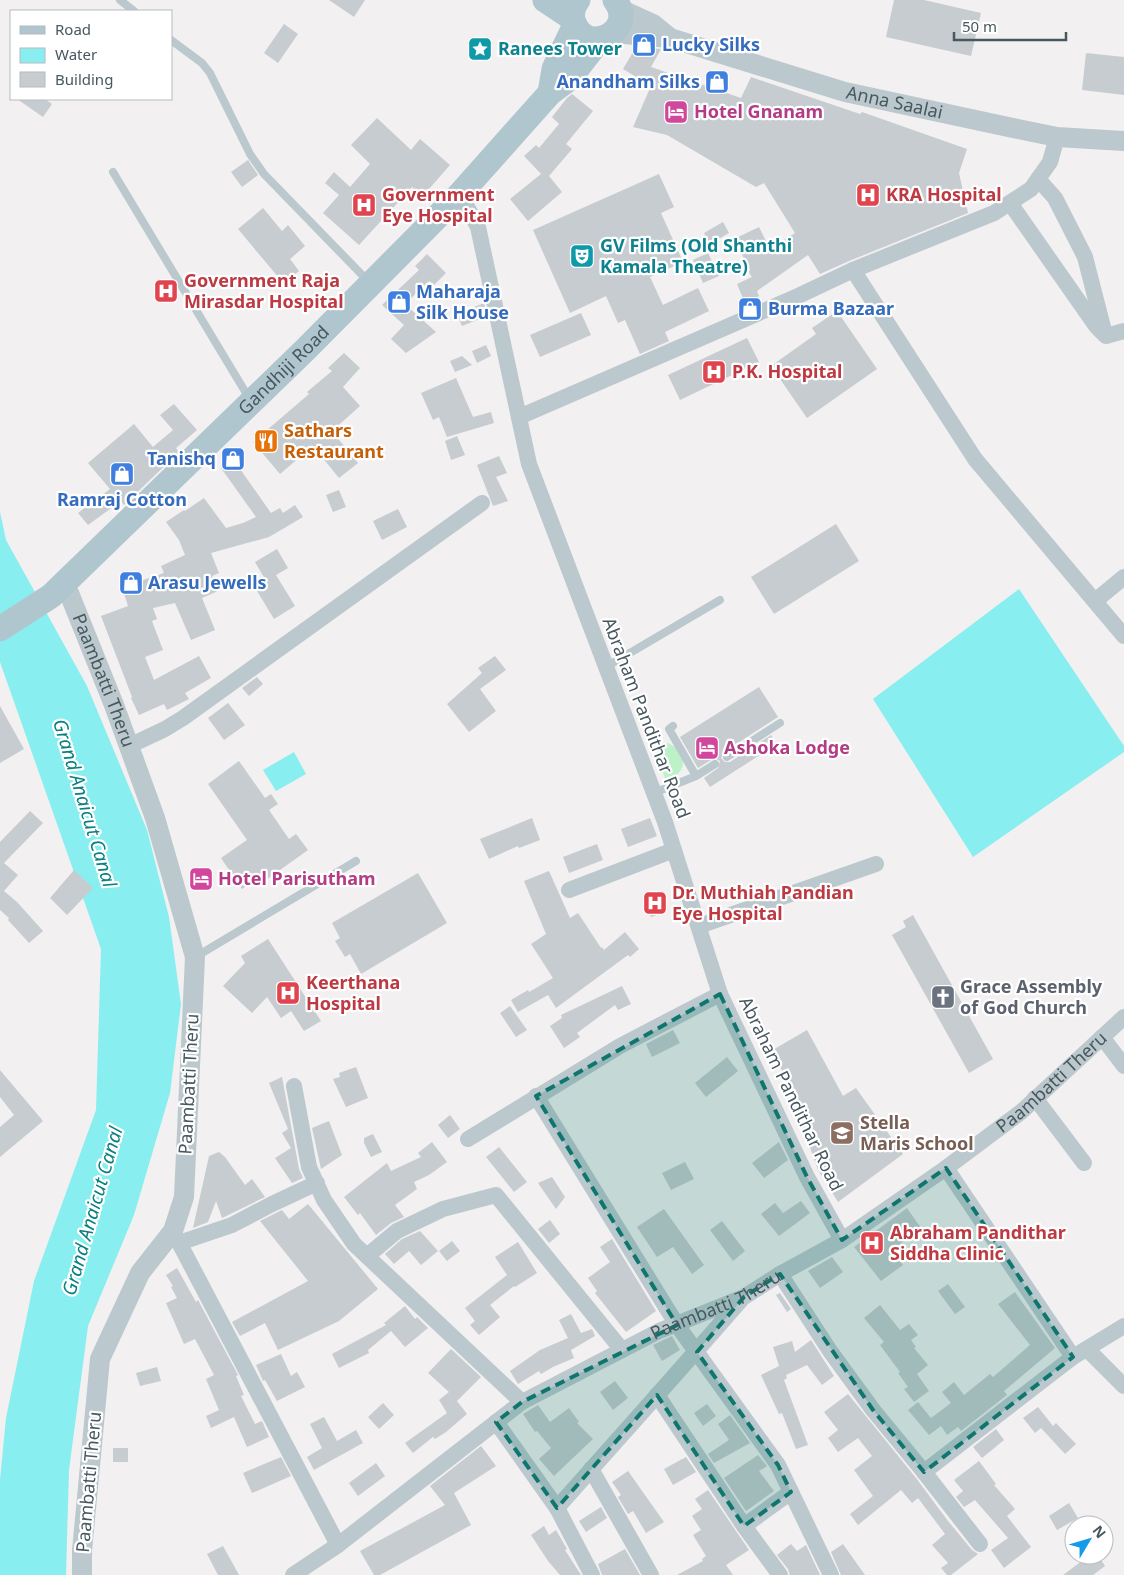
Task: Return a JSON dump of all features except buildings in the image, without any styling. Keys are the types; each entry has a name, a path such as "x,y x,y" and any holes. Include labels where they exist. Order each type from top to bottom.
{"main road":[{"path":"545,0 575,14 585,36 615,14"},
{"path":"550,93 554,69 575,14"},
{"name":"Gandhiji Road","path":"0,610 53,591 252,402 460,194 550,93 569,78 615,14"},
{"path":"0,629 53,591"}],"street":[{"name":"Anna Saalai","path":"615,14 670,38 845,92 1057,137 1124,141"},
{"path":"519,417 798,296 852,270 994,213 1031,189 1050,162 1057,137"},
{"path":"1038,179 1055,198 1085,257 1106,336"},
{"name":"Abraham Pandithar Road","path":"460,194 478,228 529,464 654,793 720,994 807,1177 842,1240"},
{"path":"1010,202 1096,326 1106,336"},
{"path":"852,270 975,459 1124,636"},
{"path":"1106,336 1124,331"},
{"path":"129,746 183,718 482,503"},
{"path":"1095,601 1124,577"},
{"name":"Paambatti Theru","path":"53,591 129,746 156,818 195,957 184,1197 176,1237 140,1273 100,1359 82,1551 82,1575"},
{"path":"569,890 674,850"},
{"path":"698,926 876,864"},
{"path":"468,1139 620,1046 720,994"},
{"name":"Paambatti Theru","path":"293,1575 338,1545 522,1402 660,1331 744,1297 780,1274 842,1240 946,1168 1021,1112 1124,1017"},
{"path":"1102,1037 1124,1066"},
{"path":"294,1086 309,1167 324,1200 354,1244 522,1402"},
{"path":"536,1096 678,1324 778,1465 831,1575"},
{"path":"1035,1098 1084,1163"},
{"path":"946,1168 1080,1353 1124,1386"},
{"path":"317,1184 272,1204 232,1225 176,1237 338,1545"},
{"path":"367,1256 397,1231 443,1209 496,1195 622,1350"},
{"path":"780,1274 841,1366 873,1410 980,1544"},
{"path":"557,1508 744,1297"},
{"path":"924,1472 1080,1353 1124,1326"},
{"path":"657,1395 744,1526 780,1575"},
{"path":"496,1422 557,1508 592,1575"},
{"path":"591,1470 651,1575"},
{"path":"744,1526 792,1492"}],"lane":[{"path":"120,0 133,10"},
{"path":"172,41 202,63 210,73 250,154 264,174 370,284"},
{"path":"113,172 252,402"},
{"path":"606,668 720,600"},
{"path":"727,757 780,723"},
{"path":"673,726 669,729 696,776"},
{"path":"654,793 696,776 715,764"},
{"path":"195,957 356,861"}],"highlighted area":[{"path":"720,994 807,1177 842,1240 946,1168 1073,1357 924,1472 873,1410 780,1274 744,1297 697,1352 778,1465 791,1492 744,1526 657,1395 557,1508 496,1422 522,1402 677,1325 536,1096"}],"green space":[{"path":"668,743 680,752 683,763 679,773 666,781 653,745"}],"water":[{"name":"Grand Anaicut Canal","path":"0,512 6,540 87,686 147,830 169,917 181,1004 170,1093 134,1215 88,1326 69,1470 66,1575 0,1575 0,1480 6,1418 34,1281 96,1110 101,949 0,662"},
{"path":"1019,589 1124,746 1124,752 973,857 873,699"},
{"path":"294,752 306,774 276,791 263,770"}],"place":[{"name":"Lucky Silks","path":"644,45"},
{"name":"Ranees Tower","path":"480,49"},
{"name":"Anandham Silks","path":"717,82"},
{"name":"Hotel Gnanam","path":"676,112"},
{"name":"KRA Hospital","path":"868,195"},
{"name":"Government Eye Hospital","path":"364,205"},
{"name":"GV Films (Old Shanthi Kamala Theatre)","path":"582,256"},
{"name":"Government Raja Mirasdar Hospital","path":"166,291"},
{"name":"Maharaja Silk House","path":"399,302"},
{"name":"Burma Bazaar","path":"750,309"},
{"name":"P.K. Hospital","path":"714,372"},
{"name":"Sathars Restaurant","path":"266,441"},
{"name":"Tanishq","path":"233,459"},
{"name":"Ramraj Cotton","path":"122,474"},
{"name":"Arasu Jewells","path":"131,583"},
{"name":"Ashoka Lodge","path":"707,748"},
{"name":"Hotel Parisutham","path":"201,879"},
{"name":"Dr. Muthiah Pandian Eye Hospital","path":"655,903"},
{"name":"Keerthana Hospital","path":"288,993"},
{"name":"Grace Assembly of God Church","path":"943,997"},
{"name":"Stella Maris School","path":"842,1133"},
{"name":"Abraham Pandithar Siddha Clinic","path":"872,1243"}]}
